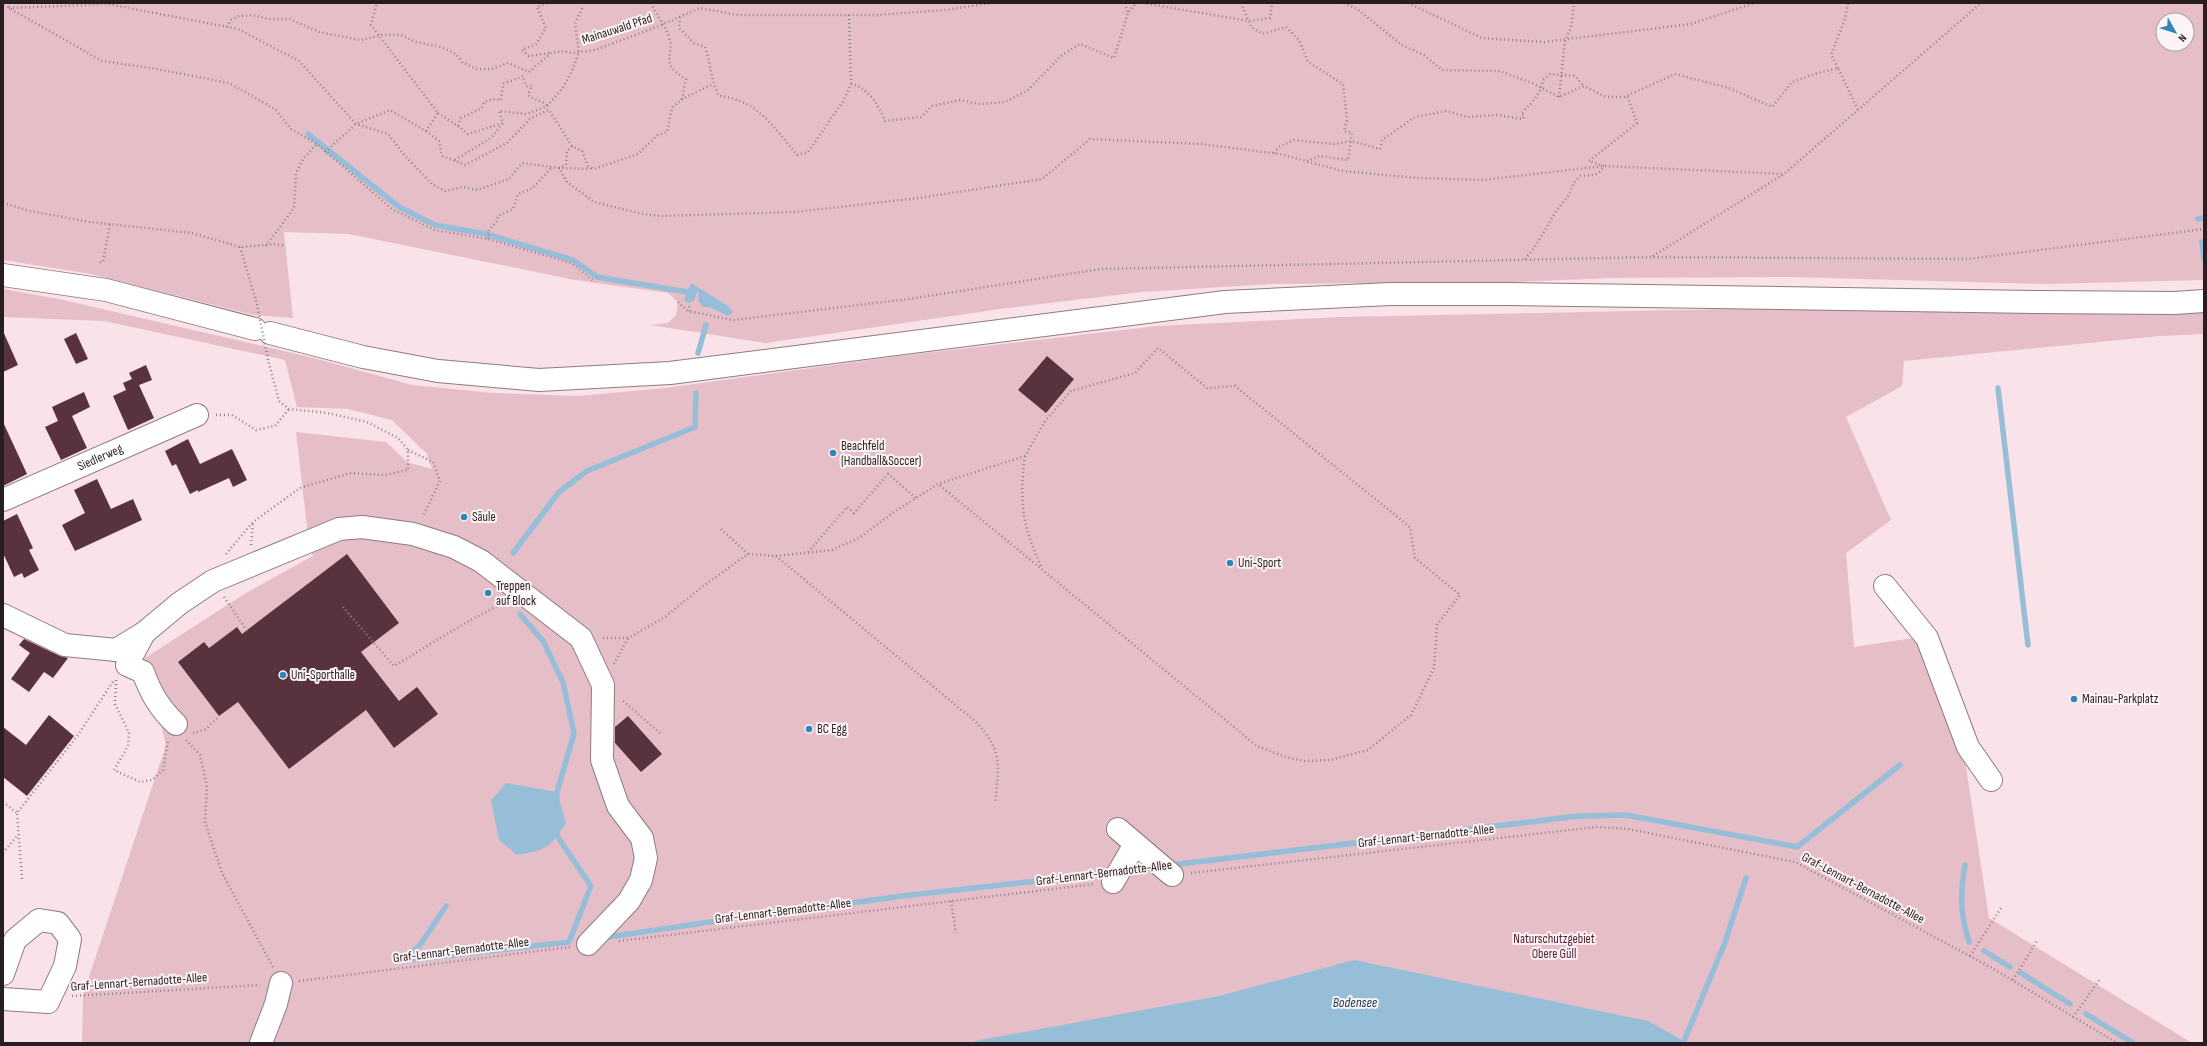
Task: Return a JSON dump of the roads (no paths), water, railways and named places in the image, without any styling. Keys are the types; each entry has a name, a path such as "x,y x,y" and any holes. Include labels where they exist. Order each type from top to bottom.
{"main road":[{"path":"3,275 106,290 363,357 438,371 539,380 670,373 1233,301 1390,294 2045,302 2174,303 2204,301"},
{"name":"Siedlerweg","path":"3,500 197,414"},
{"path":"9,618 65,645 116,650 144,633 180,603 213,581 339,529 362,527 413,534 454,547 474,557 581,638 603,686 602,760 618,806 642,838 646,858 641,880 629,901 588,944"},
{"path":"1885,586 1927,638 1968,747 1991,780"},
{"path":"144,633 127,665 143,672 150,691 162,711 176,724"},
{"path":"1118,829 1172,875"},
{"path":"1113,882 1135,844"},
{"path":"3,974 14,940 39,920 58,923 70,939 65,966 48,1002 3,999"},
{"path":"261,1043 276,1004 281,983"}],"water":[{"path":"691,283 728,306 733,312 728,316 709,307 703,307 699,302 698,290 694,301 688,303 684,300"},
{"path":"506,783 557,792 566,823 551,843 541,849 517,855 499,840 491,801"},
{"name":"Bodensee","path":"1354,960 1648,1021 1687,1043 972,1043 975,1041 1219,996"}],"waterway":[{"path":"308,134 399,207 435,225 486,234 573,260 597,277 687,292 694,290"},
{"path":"2198,219 2204,218"},
{"path":"2202,242 2204,259"},
{"path":"698,353 706,325"},
{"path":"1998,388 2028,645"},
{"path":"513,553 559,492 587,471 695,427 696,393"},
{"path":"520,614 543,641 563,682 574,734 557,792 557,799"},
{"path":"1171,865 1579,816 1626,815 1797,847 1900,765"},
{"path":"400,961 569,942 591,886 557,836 557,829"},
{"path":"1965,865 1962,886 1962,913 1969,942"},
{"path":"1128,871 1151,868"},
{"path":"745,918 902,896 1108,873"},
{"path":"1684,1041 1724,945 1746,878"},
{"path":"401,961 420,945 446,906"},
{"path":"608,937 724,920"},
{"path":"1984,951 2010,967"},
{"path":"2021,973 2070,1004"},
{"path":"2086,1014 2133,1043"}],"place":[{"name":"Beachfeld (Handball&Soccer)","path":"833,453"},
{"name":"Säule","path":"464,517"},
{"name":"Uni-Sport","path":"1230,563"},
{"name":"Treppen auf Block","path":"488,593"},
{"name":"Uni-Sporthalle","path":"283,675"},
{"name":"Mainau-Parkplatz","path":"2074,699"},
{"name":"BC Egg","path":"809,729"}],"park label":[{"name":"Naturschutzgebiet Obere Güll","path":"1554,946"}]}
